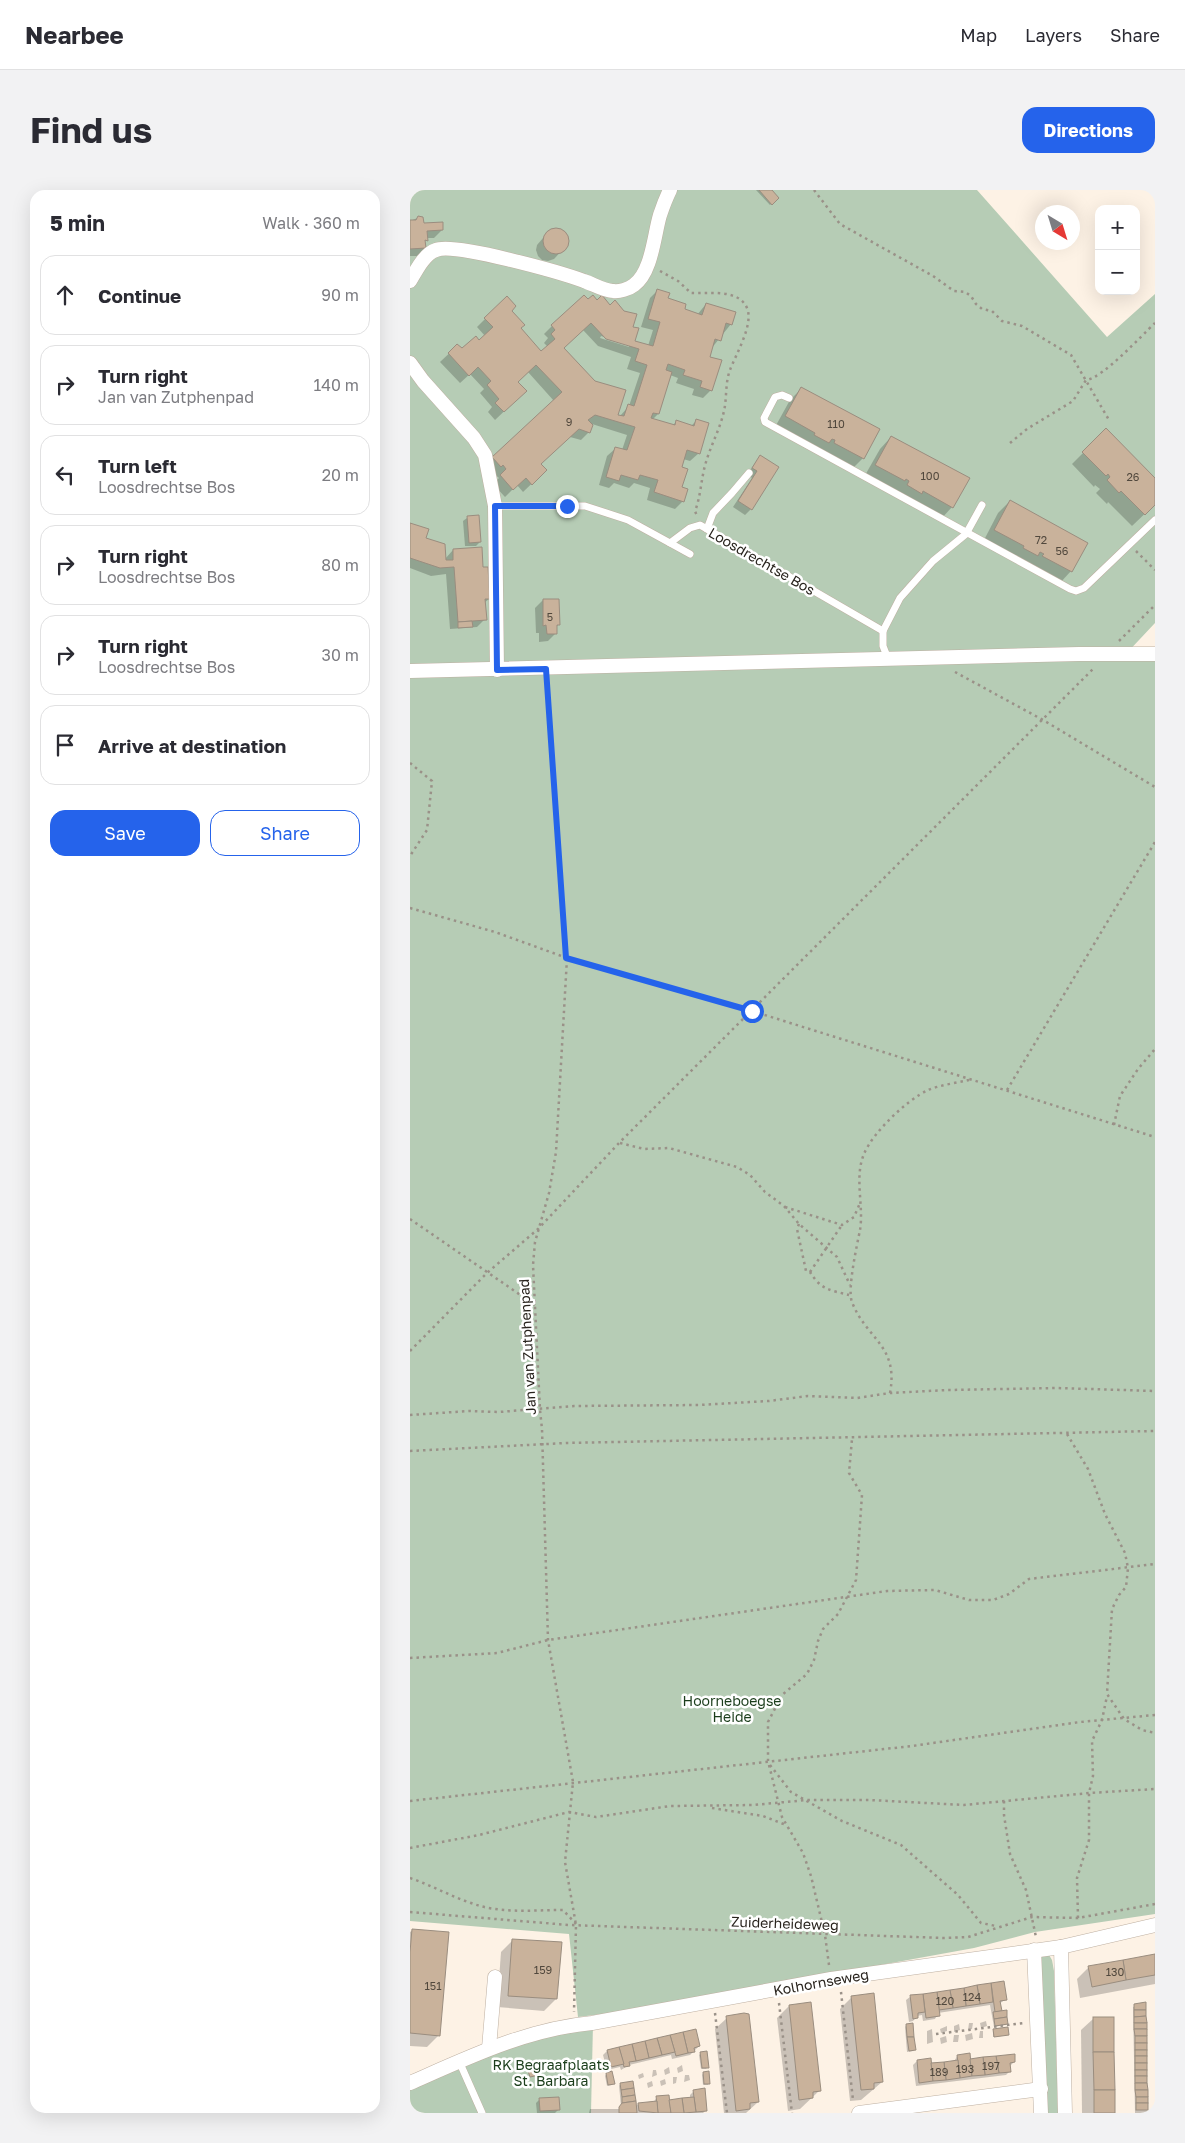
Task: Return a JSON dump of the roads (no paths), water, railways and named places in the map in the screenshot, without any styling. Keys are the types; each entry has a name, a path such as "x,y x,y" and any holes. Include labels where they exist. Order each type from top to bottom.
{"street":[{"path":"412,273 435,250 444,248 476,252 523,264 584,280 612,292 634,285 642,276 647,266 660,215 670,190"},
{"path":"410,362 423,381 474,438 485,455 495,506 497,670"},
{"path":"410,671 1155,654"},
{"name":"Kolhornseweg","path":"410,2083 489,2048 523,2036 574,2025 835,1978 1061,1947 1155,1926"},
{"path":"1061,1947 1065,2113"},
{"path":"1036,1949 1041,2113"},
{"path":"489,2048 495,1976"},
{"path":"856,2108 900,2110 1041,2089"}],"lane":[{"path":"789,398 782,394 776,397 764,418 765,422 966,534 1070,589 1076,591 1092,582 1155,520"},
{"path":"703,527 749,472"},
{"path":"888,659 883,646 883,631 900,598 933,561 966,534 982,505"},
{"path":"495,506 585,506 628,520 690,554"},
{"name":"Loosdrechtse Bos","path":"670,543 690,528 703,527 883,631"},
{"path":"459,2061 482,2113"}],"park label":[{"name":"Hoorneboegse Heide","path":"732,1708"},
{"name":"RK Begraafplaats St. Barbara","path":"551,2072"}]}
